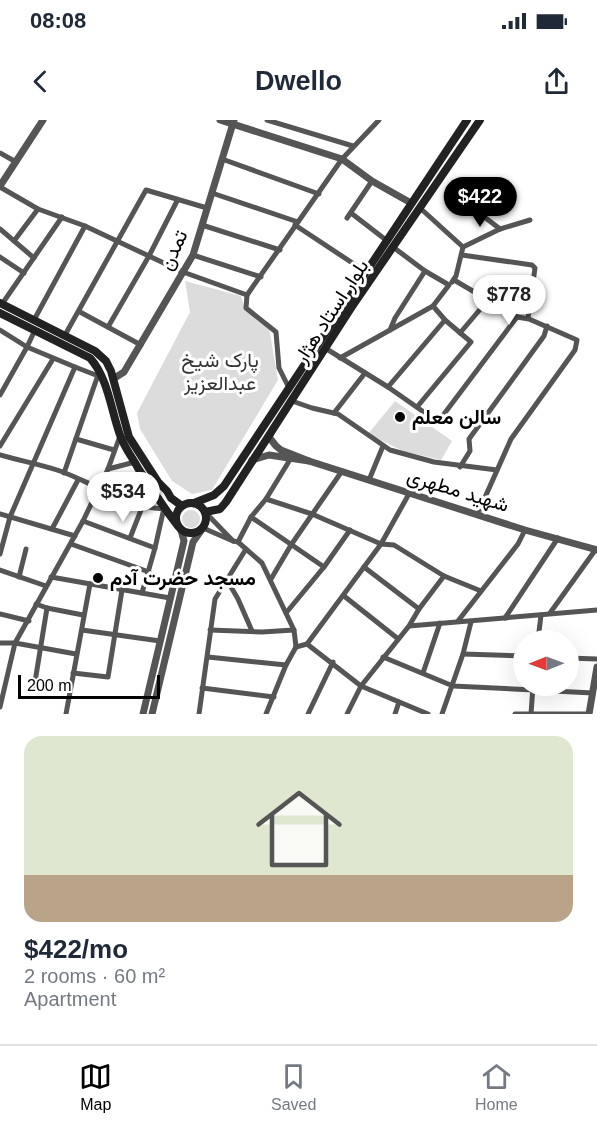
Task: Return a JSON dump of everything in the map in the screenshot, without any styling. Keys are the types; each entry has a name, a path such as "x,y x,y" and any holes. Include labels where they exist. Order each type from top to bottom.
{"main road":[{"name":"بلوار استاد هژار","path":"194,503 220,490 467,120"},
{"name":"بلوار استاد هژار","path":"205,512 220,509 480,120"},
{"path":"411,203 420,208"},
{"path":"1,307 65,335 95,351 103,358 114,379 129,437 158,482 171,498 182,506"},
{"path":"1,307 35,330 90,358 104,385 120,436 164,508 179,528 185,532 195,533 203,528 206,520 205,512 201,506 194,503 182,506 177,513 179,528"},
{"path":"104,385 114,379"},
{"path":"284,396 292,401"},
{"path":"244,455 252,460"}],"street":[{"path":"44,120 0,187 38,208 85,226 183,272 247,295"},
{"path":"220,120 233,122 342,159 372,181 411,203"},
{"path":"267,120 353,146"},
{"path":"290,388 279,368 276,332 246,308 247,295 280,250 296,223 320,194 342,159 380,120"},
{"name":"تمدن","path":"114,379 124,372 193,255 233,122"},
{"path":"0,153 16,162"},
{"path":"222,159 320,194"},
{"path":"372,181 349,216 386,240"},
{"path":"65,335 80,312 146,190 207,208"},
{"path":"212,193 296,223 366,272"},
{"path":"108,327 177,201"},
{"path":"14,241 38,208"},
{"path":"420,208 463,247"},
{"path":"474,209 500,229"},
{"path":"1,307 62,217"},
{"path":"463,247 500,229 530,220"},
{"path":"202,225 280,250"},
{"path":"34,320 85,226"},
{"path":"0,229 34,258"},
{"path":"393,247 425,271 488,300 514,315 528,318 577,340 575,350 511,439 478,513"},
{"path":"340,358 433,306 451,283 463,247"},
{"path":"193,255 261,277"},
{"path":"462,255 532,265 535,268 528,318"},
{"path":"0,257 24,273"},
{"path":"389,332 395,318 425,271"},
{"path":"326,348 438,422 514,315 517,291"},
{"path":"460,333 488,300"},
{"path":"417,407 471,342 445,320 433,306"},
{"path":"80,312 141,345"},
{"path":"388,387 445,320"},
{"path":"460,467 470,451 469,439 544,336 547,326"},
{"path":"0,330 52,359 100,376 64,473"},
{"path":"0,394 35,330"},
{"path":"0,446 52,359"},
{"path":"0,554 10,517 75,367"},
{"path":"334,413 364,373"},
{"path":"292,401 334,413 390,450 460,467 497,470"},
{"path":"0,707 15,643 83,521 108,469 120,436"},
{"path":"255,440 268,436 276,446 309,461"},
{"path":"76,439 114,450"},
{"path":"369,480 383,446"},
{"path":"0,455 64,473 143,505 157,509 164,508 142,593"},
{"path":"252,460 269,455 309,461"},
{"path":"235,542 266,499 291,458"},
{"name":"شهید مطهری","path":"309,461 478,513 525,530 597,550"},
{"path":"108,469 135,462"},
{"path":"271,579 291,545 342,471"},
{"path":"52,529 78,480"},
{"path":"296,646 307,644 344,596 381,544 410,492"},
{"path":"266,499 312,514 381,544 394,545 444,576 480,591"},
{"path":"130,538 143,505"},
{"path":"205,512 235,542"},
{"path":"0,514 75,536"},
{"path":"252,517 324,567"},
{"path":"83,521 155,548"},
{"path":"143,714 184,541 179,528"},
{"path":"152,714 193,542 203,528 235,542 262,563 294,630 296,646 266,714"},
{"path":"286,613 324,567 350,530"},
{"path":"459,621 518,544 525,530"},
{"path":"505,618 558,538"},
{"path":"71,544 149,572"},
{"path":"19,577 26,549"},
{"path":"199,714 215,599 222,584 227,580 246,549"},
{"path":"550,613 597,550"},
{"path":"364,567 420,609"},
{"path":"0,570 46,586"},
{"path":"347,714 361,686 409,626 444,576"},
{"path":"51,577 170,598"},
{"path":"227,580 252,631"},
{"path":"66,714 90,584"},
{"path":"73,673 108,677 123,590"},
{"path":"344,596 398,638"},
{"path":"36,604 83,615"},
{"path":"34,688 47,608"},
{"path":"409,626 597,610"},
{"path":"0,614 29,621"},
{"path":"539,630 541,615"},
{"path":"442,714 453,686 471,622"},
{"path":"423,674 440,623"},
{"path":"82,630 160,641"},
{"path":"210,630 294,630"},
{"path":"0,643 15,643 76,654"},
{"path":"307,644 361,686 428,714"},
{"path":"463,654 513,656"},
{"path":"208,657 286,665"},
{"path":"383,657 453,686 513,688"},
{"path":"579,658 597,659"},
{"path":"308,714 333,662"},
{"path":"515,714 589,714 597,667"},
{"path":"202,688 274,697"},
{"path":"579,692 593,693"},
{"path":"531,713 532,696"},
{"path":"394,714 399,702"}],"green space":[{"name":"پارک شیخ عبدالعزیز","path":"185,281 241,296 245,310 269,327 278,380 212,490 192,494 172,481 140,429 137,413 190,312"},
{"name":"سالن معلم","path":"395,401 452,441 441,460 403,451 368,434"},
{"path":"191,510 197,513 200,519 197,525 191,528 185,525 182,519 185,513"}],"place":[{"name":"سالن معلم","path":"400,417"},
{"name":"مسجد حضرت آدم","path":"98,578"}]}
